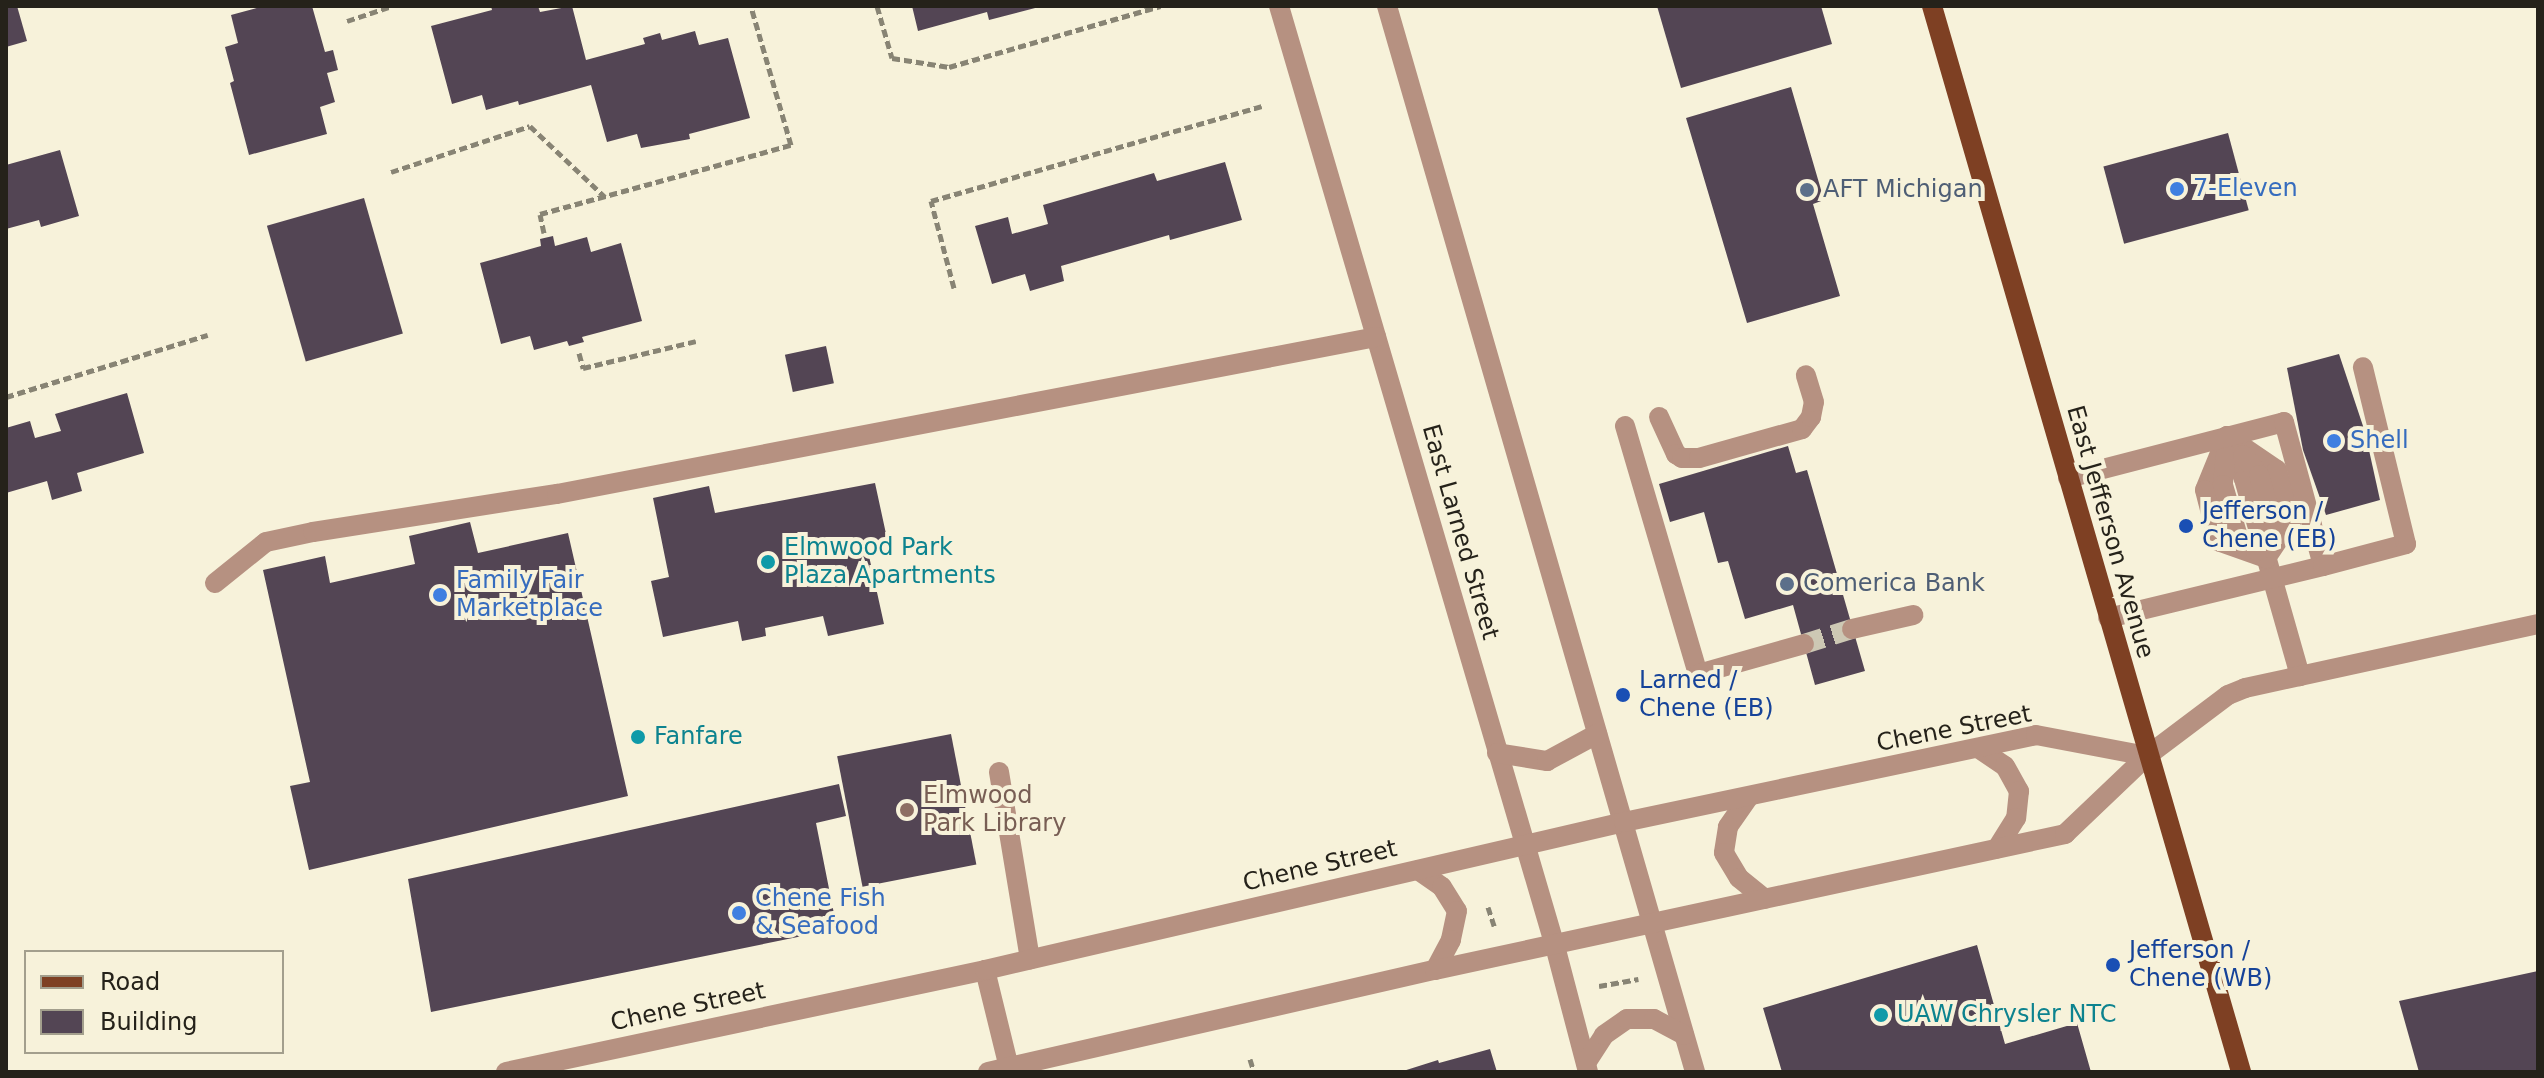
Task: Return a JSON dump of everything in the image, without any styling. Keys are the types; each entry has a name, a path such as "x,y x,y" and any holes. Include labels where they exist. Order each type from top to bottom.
{"main road":[{"name":"East Jefferson Avenue","path":"1932,6 2241,1072"}],"street":[{"name":"East Larned Street","path":"1279,6 1555,946 1587,1068"},
{"path":"1387,6 1695,1072"},
{"path":"215,583 266,542 313,532 557,494 1376,337"},
{"path":"2108,618 2268,568 2323,566 2406,544 2363,367"},
{"path":"1659,417 1676,454 1682,458 1699,458 1802,429 1811,417 1814,402 1806,375"},
{"path":"2068,478 2284,422 2323,566"},
{"path":"1625,426 1698,674 1804,644"},
{"path":"2227,436 2223,485 2238,537 2268,568 2300,676"},
{"path":"2227,436 2277,470 2291,521 2268,568"},
{"path":"1852,629 1913,615"},
{"path":"988,1072 1435,970 1997,849 2074,829 2147,756 2228,695 2300,676 2538,624"},
{"path":"1497,753 1547,761 1597,734"},
{"name":"Chene Street","path":"509,1072 985,970 1624,822 2036,735 2147,756"},
{"path":"1978,748 2005,766 2019,791 2016,818 1997,849"},
{"path":"999,772 1030,959"},
{"path":"1748,798 1728,827 1724,853 1739,878 1765,899"},
{"path":"1418,870 1442,887 1457,911 1451,940 1435,970"},
{"path":"985,970 1009,1068"},
{"path":"1587,1068 1604,1035 1627,1019 1654,1019 1684,1035"}],"path":[{"path":"347,21 392,6"},
{"path":"544,233 540,214 791,145 751,6"},
{"path":"877,6 892,58 935,67 949,67 1160,6"},
{"path":"954,288 931,201 1262,106"},
{"path":"391,172 530,126 606,198"},
{"path":"6,397 208,335"},
{"path":"579,353 583,368 696,341"},
{"path":"1599,986 1638,979"},
{"path":"1250,1059 1254,1072"}],"building":[{"path":"6,6 17,6 27,41 6,47"},
{"path":"264,6 312,6 325,52 333,50 338,70 327,73 335,102 320,107 327,134 249,155 230,83 234,81 225,47 238,43 231,15"},
{"path":"491,6 538,6 540,12 572,6 586,60 645,44 643,38 660,33 662,40 695,31 699,45 728,38 750,118 689,134 690,139 641,148 637,134 607,142 591,85 519,105 518,101 486,110 482,95 452,104 431,26 492,10"},
{"path":"912,6 1039,7 989,20 987,12 918,31"},
{"path":"1657,6 1821,6 1832,44 1681,88"},
{"path":"1791,87 1824,200 1813,204 1840,296 1747,323 1686,118"},
{"name":"7-Eleven","path":"2228,133 2249,210 2124,244 2103,166"},
{"path":"60,150 79,216 41,227 39,220 6,229 6,165"},
{"path":"1225,162 1242,220 1170,240 1169,235 1061,266 1064,281 1030,291 1025,274 992,284 975,226 1008,217 1012,234 1048,224 1043,205 1154,173 1157,181"},
{"path":"364,198 403,334 306,361 267,226"},
{"path":"553,236 555,246 587,237 591,252 621,243 642,321 582,337 584,342 569,346 567,341 534,350 530,336 501,344 480,263 541,246 540,239"},
{"path":"826,346 834,383 793,392 785,355"},
{"name":"Shell","path":"2339,354 2365,432 2380,500 2326,515 2303,450 2287,368"},
{"path":"127,393 144,453 77,473 82,491 52,500 47,481 6,493 6,428 30,421 35,438 61,431 55,414"},
{"name":"Comerica Bank","path":"1788,446 1796,473 1807,470 1865,671 1815,685 1793,605 1745,619 1728,561 1718,563 1704,512 1670,522 1659,484"},
{"name":"Elmwood Park Plaza Apartments","path":"875,483 888,543 867,547 884,624 828,636 823,616 765,628 766,636 742,641 738,621 663,637 651,581 669,577 653,498 709,486 715,513"},
{"path":"470,522 478,553 568,533 628,796 309,870 290,786 310,782 263,570 325,556 330,583 415,564 409,536"},
{"name":"Elmwood Park Library","path":"951,734 976,865 863,887 837,756"},
{"path":"839,784 846,816 816,823 837,929 431,1012 408,879"},
{"name":"UAW Chrysler NTC","path":"1977,945 2005,1044 2077,1023 2091,1072 1782,1072 1763,1008"},
{"path":"2538,971 2538,1072 2419,1072 2399,1001"},
{"path":"1490,1049 1497,1072 1400,1072 1438,1060 1439,1063"}],"tunnel":[{"path":"1804,644 1852,629"}],"place":[{"name":"7-Eleven","path":"2177,189"},
{"name":"AFT Michigan","path":"1807,190"},
{"name":"Shell","path":"2334,441"},
{"name":"Jefferson / Chene (EB)","path":"2186,526"},
{"name":"Elmwood Park Plaza Apartments","path":"768,562"},
{"name":"Comerica Bank","path":"1787,584"},
{"name":"Family Fair Marketplace","path":"440,595"},
{"name":"Larned / Chene (EB)","path":"1623,695"},
{"name":"Fanfare","path":"638,737"},
{"name":"Elmwood Park Library","path":"907,810"},
{"name":"Chene Fish & Seafood","path":"739,913"},
{"name":"Jefferson / Chene (WB)","path":"2113,965"},
{"name":"UAW Chrysler NTC","path":"1881,1015"}]}
